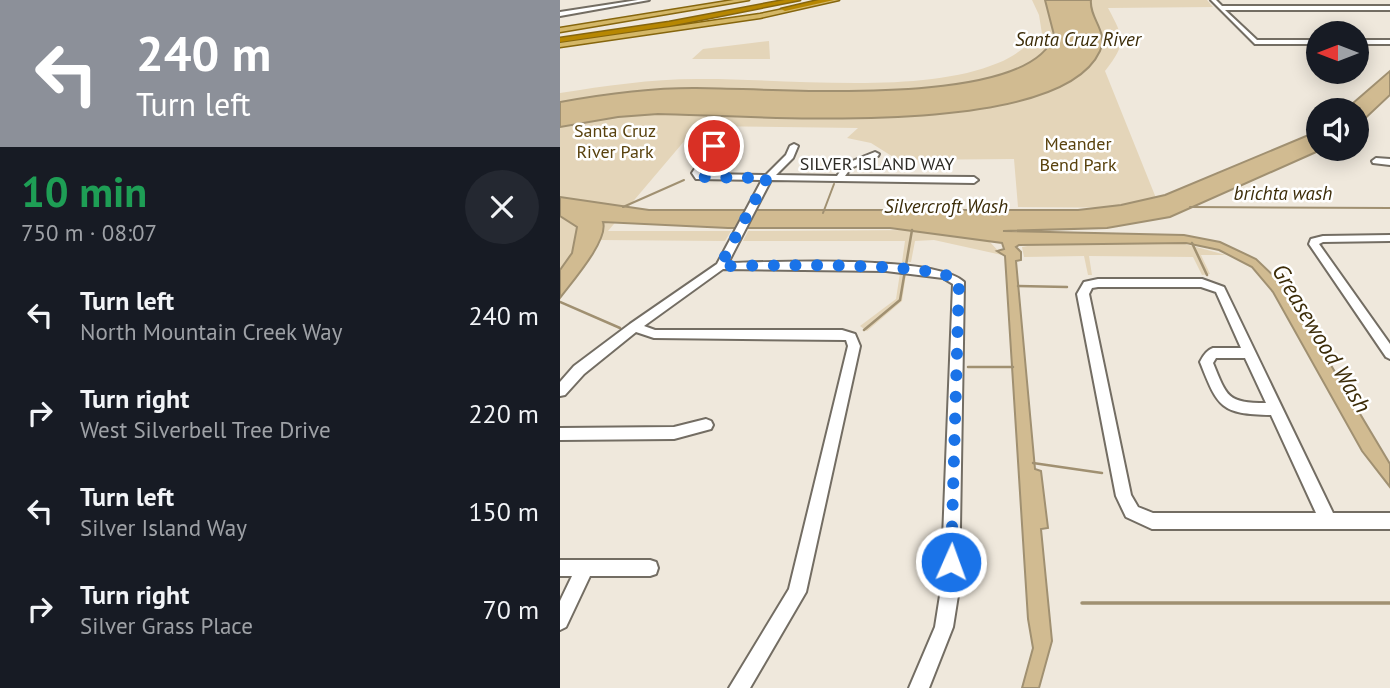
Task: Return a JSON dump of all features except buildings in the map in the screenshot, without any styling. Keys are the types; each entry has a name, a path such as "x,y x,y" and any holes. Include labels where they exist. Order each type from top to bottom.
{"highway":[{"path":"560,38 758,0"},
{"path":"595,31 778,0"},
{"path":"654,27 796,0"},
{"path":"560,38 769,12 830,0"}],"main road":[{"path":"560,38 717,2 746,0"},
{"path":"560,38 760,16 836,0"}],"street":[{"path":"560,14 647,0"},
{"path":"1213,0 1255,42 1306,42"},
{"path":"1220,8 1390,8"},
{"path":"1369,42 1390,42"},
{"name":"SILVER ISLAND WAY","path":"714,146 696,176 974,180"},
{"path":"560,391 579,370 634,327 720,266 767,178 790,156 794,146"},
{"path":"838,180 848,166 875,154"},
{"path":"1377,161 1390,162"},
{"path":"1390,238 1313,241 1390,354"},
{"path":"720,266 918,268 959,278 950,589 944,627 919,688"},
{"path":"1328,521 1217,286 1202,283 1098,283 1083,286 1124,496 1131,518 1152,522 1390,521"},
{"path":"634,327 654,334 854,335 854,346 797,592 739,688"},
{"path":"1249,353 1213,353 1206,362 1221,398 1234,409 1275,409"},
{"path":"560,434 674,433 706,425"},
{"path":"560,568 650,568"},
{"path":"560,621 585,568"}],"green space":[{"name":"Santa Cruz River Park","path":"1032,0 1207,0 1213,7 1108,8 1121,40 1117,54 1105,71 1160,208 1018,207 1014,159 898,160 871,143 847,138 858,128 697,126 608,231 731,231 725,241 600,240 560,289 560,93 680,79 850,83 930,79 966,73 1004,60 1042,34 1039,15"},
{"path":"769,41 770,59 692,59 703,49"},
{"path":"920,230 989,241 1002,255 934,240 915,241 911,262 902,262 905,241 743,241 748,231"},
{"path":"1038,244 1185,244 1226,255 1201,255 1210,274 1202,275 1193,257 1089,256 1092,275 1088,275 1084,256 1024,257 1022,247"},
{"path":"900,273 906,274 902,301 867,331 860,326 896,299"}],"water":[{"name":"Santa Cruz River","path":"1045,0 1091,0 1091,7 1101,31 1102,44 1100,51 1073,80 1026,99 965,111 896,117 658,114 618,117 560,127 560,102 626,92 693,88 890,90 947,85 997,76 1034,59 1054,35"},
{"path":"1390,71 1390,95 1369,115 1369,98 1359,98"},
{"path":"1306,136 1306,157 1170,217 1107,228 1003,231 1184,235 1220,242 1256,259 1283,285 1390,464 1390,487 1362,451 1273,292 1252,267 1219,250 1186,243 1019,245 1016,247 1021,252 1021,260 1016,261 1035,469 1041,471 1048,528 1041,529 1052,641 1039,688 1022,688 1033,648 1028,619 1005,256 997,251 1004,249 1002,243 890,228 728,228 603,222 601,239 595,250 560,298 560,270 572,253 577,227 560,216 560,197 649,210 1078,210 1121,205 1165,195"}],"waterway":[{"path":"623,207 684,180"},
{"path":"823,213 834,184"},
{"name":"brichta wash","path":"1190,207 1390,208"},
{"path":"864,330 900,300 912,230"},
{"path":"1192,243 1207,275"},
{"path":"1018,286 1067,287"},
{"path":"560,302 620,328"},
{"path":"968,367 1013,367"},
{"path":"1033,463 1102,473"},
{"path":"1082,603 1390,603"}],"route":[{"path":"714,146 696,173 699,177 767,178 720,266 918,268 946,273 958,279 951,562"}],"park label":[{"name":"Meander Bend Park","path":"1078,153"}],"water label":[{"name":"Silvercroft Wash","path":"946,206"},
{"name":"Greasewood Wash","path":"1322,338"}]}
